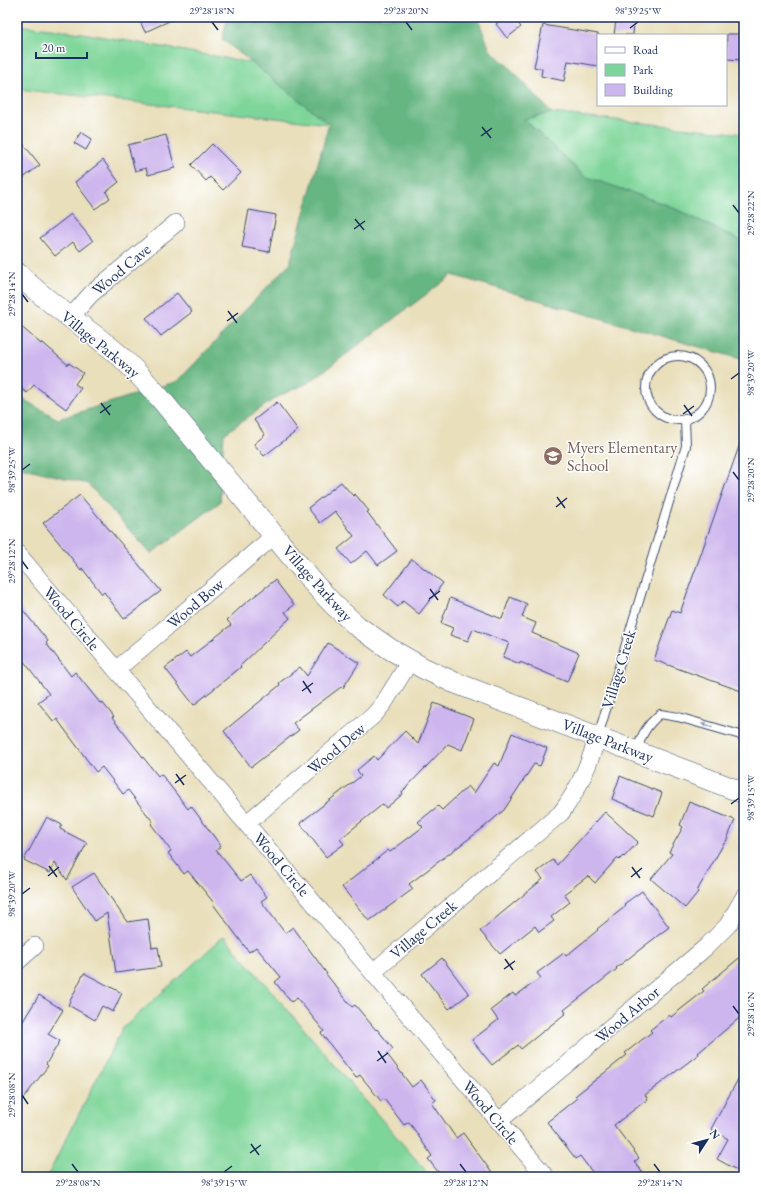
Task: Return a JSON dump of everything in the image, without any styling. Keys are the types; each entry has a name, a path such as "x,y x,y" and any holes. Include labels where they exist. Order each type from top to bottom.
{"street":[{"name":"Wood Cave","path":"70,318 91,294 176,223"},
{"name":"Village Parkway","path":"17,274 45,299 114,351 138,374 275,535 316,586 357,626 410,661 453,682 598,736 744,793"},
{"name":"Wood Bow","path":"116,670 275,535"},
{"name":"Wood Circle","path":"17,553 546,1177"},
{"name":"Wood Dew","path":"247,823 374,715 393,690 410,661"},
{"name":"Village Creek","path":"373,972 561,813 572,798 582,780 598,736"},
{"name":"Wood Arbor","path":"499,1121 705,948 728,924 744,898"},
{"path":"17,962 35,946"}],"lane":[{"path":"679,356 689,358 698,363 708,380 710,390 702,409 694,416 685,419 674,420 664,417 655,411 649,402 646,391 646,380 651,370 658,363 668,358 679,356"},
{"name":"Village Creek","path":"598,736 686,446 685,419"},
{"path":"637,751 641,736 648,725 660,714 678,717 744,736"}],"green space":[{"path":"228,17 477,17 490,50 508,66 552,113 524,119 584,176 667,205 744,242 744,360 452,275 308,383 277,397 224,434 220,502 151,554 88,484 17,466 17,396 58,419 178,381 290,263 329,124 222,39"},
{"path":"17,25 82,33 253,63 329,124 17,89"},
{"path":"552,113 744,134 744,242 667,205 584,176 524,119"},
{"path":"224,936 431,1177 47,1177 122,1029"}],"building":[{"path":"138,17 178,17 145,32"},
{"path":"505,17 513,17 521,27 507,38 496,24"},
{"path":"616,20 634,22 633,34 614,34"},
{"path":"543,25 598,34 597,66 568,61 564,81 541,76 542,69 534,67"},
{"path":"727,34 744,34 744,60 727,59"},
{"path":"81,132 92,139 86,150 74,143"},
{"path":"166,135 175,168 148,175 146,168 135,171 128,145"},
{"path":"17,136 40,165 17,183"},
{"path":"212,144 241,173 223,190 210,177 206,181 191,165"},
{"path":"103,160 119,182 106,192 110,198 95,209 75,182"},
{"path":"249,210 276,215 269,252 242,247"},
{"path":"71,214 93,241 80,251 73,242 55,256 40,238"},
{"path":"177,293 192,312 161,336 146,318"},
{"path":"17,323 41,344 42,342 68,365 69,363 83,373 75,384 81,388 66,409 34,385 27,393 17,385"},
{"path":"277,402 298,430 264,456 254,444 265,435 254,420"},
{"path":"742,438 744,438 744,692 654,660 672,610 680,613"},
{"path":"341,482 353,496 355,494 369,511 367,512 397,551 378,565 367,551 351,564 338,549 354,536 335,511 320,523 308,508"},
{"path":"80,495 161,591 124,619 104,592 102,594 82,568 81,570 43,523"},
{"path":"412,559 443,583 419,614 403,601 398,607 384,595"},
{"path":"275,580 294,605 285,612 290,618 240,666 241,667 194,705 165,668 186,652 190,657 231,625 227,620 243,605"},
{"path":"510,597 527,604 522,617 536,623 532,633 579,653 567,682 520,662 520,664 503,657 509,643 473,629 468,641 450,635 453,628 441,623 450,598 502,619"},
{"path":"17,603 48,641 46,643 71,676 75,672 100,703 102,702 114,717 112,718 158,776 161,774 188,809 191,806 221,846 216,850 241,881 250,875 267,897 261,901 285,933 293,927 326,974 352,1007 355,1005 376,1030 377,1029 393,1049 387,1054 412,1087 421,1080 436,1100 432,1103 456,1138 463,1133 495,1177 442,1177 428,1159 432,1156 409,1122 404,1125 384,1099 381,1101 360,1075 356,1078 321,1033 324,1031 297,998 291,1002 275,982 281,977 256,947 249,952 213,904 214,903 188,871 184,874 168,853 171,851 151,824 153,822 128,790 123,794 102,767 96,772 57,719 54,722 38,702 49,694 23,660 17,665"},
{"path":"328,643 359,663 343,688 341,687 293,723 299,730 251,767 224,731 280,685 279,683 300,667 307,676"},
{"path":"434,703 474,719 462,750 448,744 402,792 403,794 386,808 383,804 340,839 344,844 326,857 300,823 361,776 357,770 374,756 377,760 405,731 418,744"},
{"path":"512,733 547,748 540,766 534,764 504,810 483,828 409,884 413,889 369,921 342,887 388,850 390,852 423,827 418,822 438,806 442,810 468,786 474,793 494,763 499,766"},
{"path":"620,776 662,793 654,816 612,799"},
{"path":"689,802 735,820 725,844 724,843 697,891 698,892 685,908 651,879 672,854 669,852 683,827 680,825"},
{"path":"605,812 638,842 624,857 623,856 619,860 617,858 595,883 588,876 564,894 570,902 551,917 554,921 539,932 535,926 500,954 480,931 543,879 537,872 553,860 557,865"},
{"path":"47,817 62,825 60,829 87,843 67,880 55,863 50,873 24,860"},
{"path":"94,873 127,922 148,919 152,948 158,947 161,967 116,973 107,913 95,921 72,887"},
{"path":"642,891 669,927 564,1010 566,1013 521,1049 518,1045 492,1065 472,1040 498,1020 491,1010 513,993 515,996 541,978 537,973 564,953 566,956 626,906 624,904"},
{"path":"744,954 744,1014 698,1053 699,1054 645,1095 648,1099 614,1125 639,1158 634,1162 646,1177 596,1177 580,1156 576,1159 547,1122 577,1098 575,1096 627,1055 625,1053 652,1032 650,1030 669,1015 671,1017 704,991 702,989"},
{"path":"442,958 469,994 449,1009 422,974"},
{"path":"84,973 122,993 113,1012 102,1006 95,1020 68,1005"},
{"path":"39,995 63,1010 48,1034 60,1041 46,1064 48,1066 17,1107 17,1031"},
{"path":"744,1068 744,1174 717,1159 728,1139 711,1129"}],"place":[{"name":"Myers Elementary School","path":"553,456"}]}
